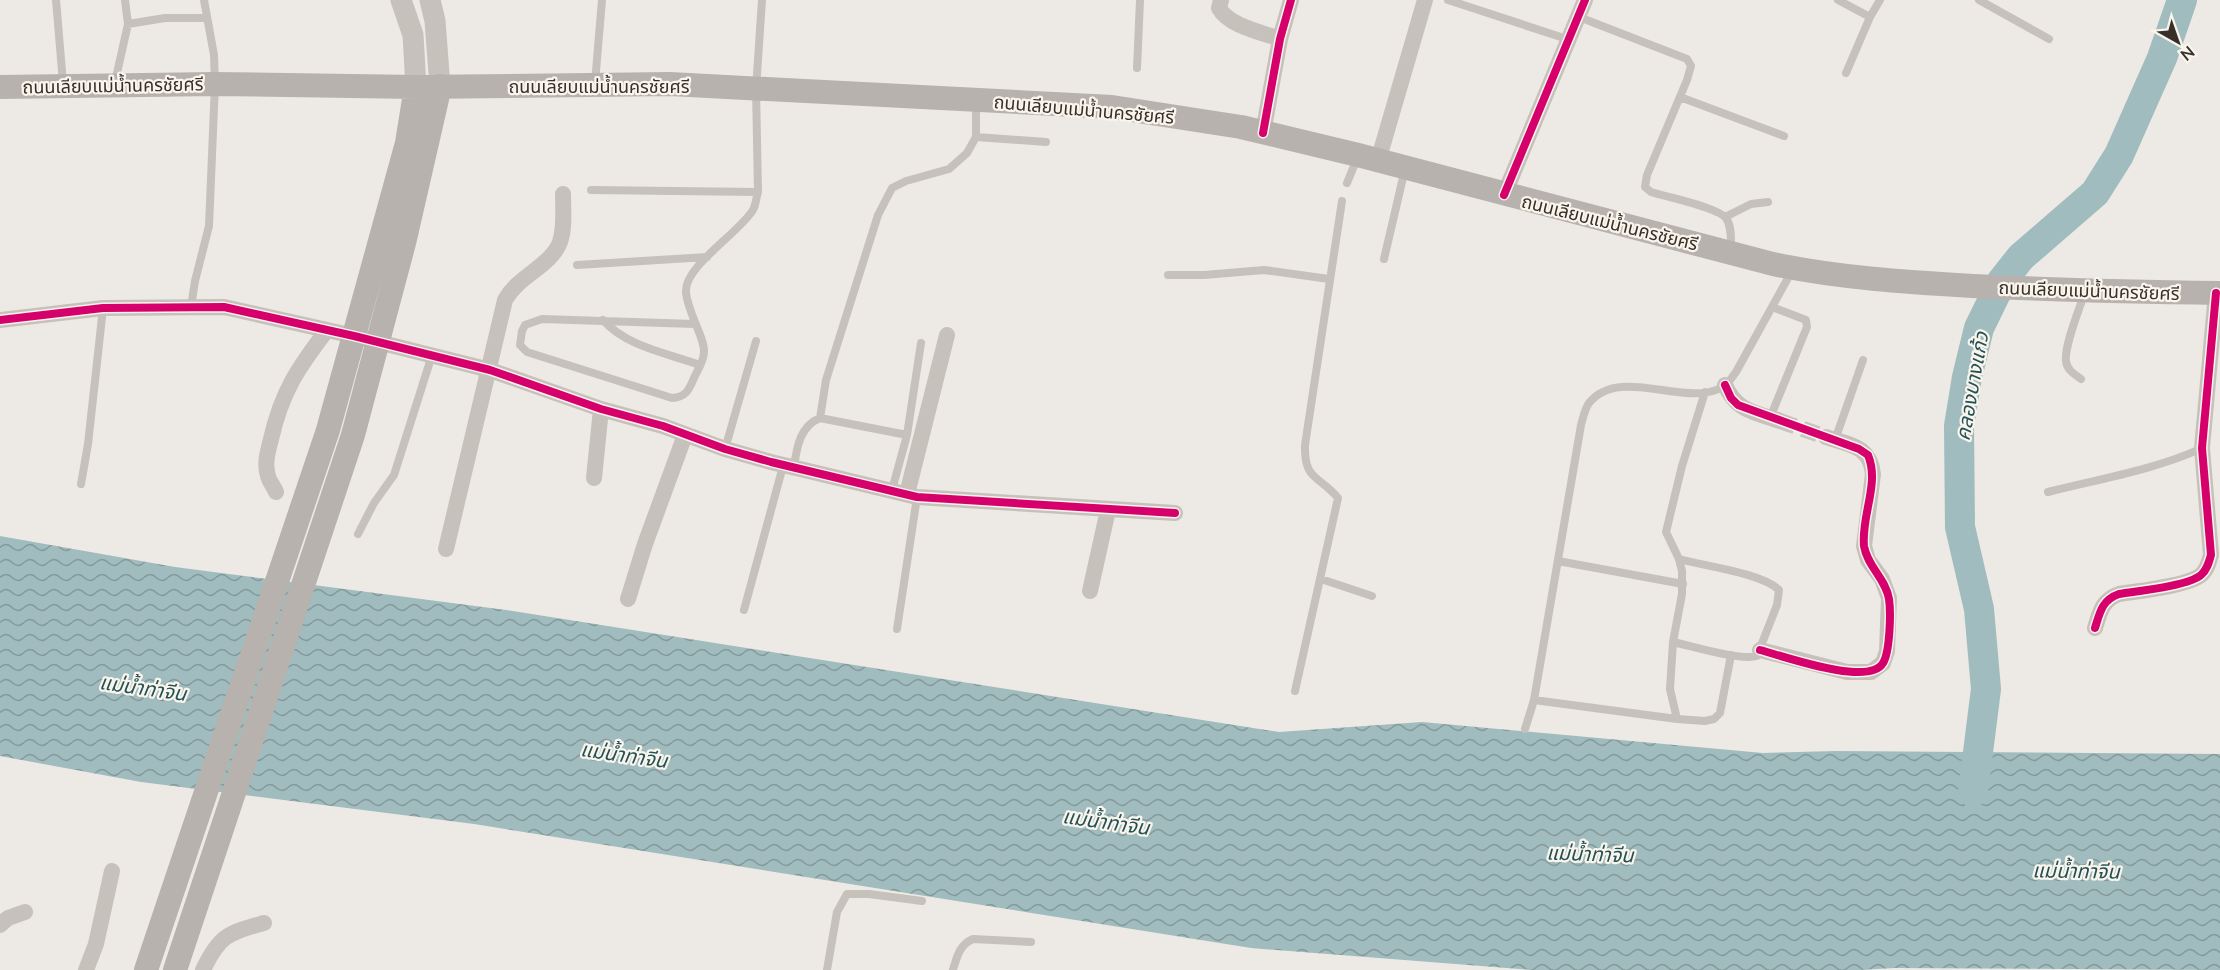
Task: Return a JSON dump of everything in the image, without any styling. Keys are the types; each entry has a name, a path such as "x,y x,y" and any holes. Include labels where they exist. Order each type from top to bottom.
{"main road":[{"name":"ถนนเลียบแม่น้ำนครชัยศรี","path":"0,87 215,84 416,87 670,84 1112,107 1241,127 1793,269 1862,279 1970,286 2061,291 2218,293"},
{"path":"176,970 353,435 404,243 440,86"},
{"path":"146,970 328,430 406,143 416,87"}],"street":[{"path":"401,0 413,35 416,87"},
{"path":"430,0 435,21 440,86"},
{"path":"1221,0 1219,8 1230,20 1280,39"},
{"path":"1263,133 1280,39 1291,0"},
{"path":"1368,158 1425,0"},
{"path":"1504,195 1586,0"},
{"path":"446,549 490,370 504,300 520,280 552,255 559,244 562,233 563,194"},
{"path":"2095,628 2101,608 2110,598 2119,594 2186,583 2200,576 2207,567 2211,555 2202,448 2218,293"},
{"path":"0,320 103,308 224,307 490,370 601,409 663,426 725,449 905,493 1108,510 1175,513"},
{"path":"276,492 268,475 266,459 275,419 287,387 302,362 327,330"},
{"path":"905,493 947,335"},
{"path":"1725,385 1731,398 1738,405 1775,419"},
{"path":"594,478 601,409"},
{"path":"628,599 645,544 685,435"},
{"path":"1760,650 1848,672 1871,672 1883,663 1887,651 1889,598 1882,579 1868,560 1864,546 1873,474 1872,464 1868,455 1859,449 1830,439"},
{"path":"1090,591 1108,510"},
{"path":"86,970 96,944 112,871"},
{"path":"0,925 8,918 25,912"},
{"path":"204,970 212,952 230,933 264,923"}],"lane":[{"path":"56,0 63,86"},
{"path":"114,85 128,24 126,0"},
{"path":"191,307 209,226 215,84 214,55 204,0"},
{"path":"594,85 602,0"},
{"path":"694,324 556,318 532,321 525,325 520,345 527,352 672,398 682,397 688,391 704,354 703,344 694,324 685,290 692,272 745,221 754,208 758,192 756,89 762,0"},
{"path":"1137,68 1140,0"},
{"path":"1448,0 1570,40"},
{"path":"1838,0 1870,17"},
{"path":"1846,73 1870,17 1880,0"},
{"path":"1979,0 2049,39"},
{"path":"1579,16 1687,59 1691,66 1647,175 1645,187 1650,192 1714,210 1725,217 1729,225 1732,254"},
{"path":"128,24 165,18 206,18"},
{"path":"1680,97 1784,136"},
{"path":"820,418 826,380 878,215 892,188 906,181 949,170 967,153 976,137 976,100"},
{"path":"976,137 1046,142"},
{"path":"1347,183 1368,158"},
{"path":"1384,259 1405,169"},
{"path":"591,190 758,192"},
{"path":"1295,691 1338,498 1331,490 1313,478 1304,461 1342,201"},
{"path":"1725,217 1751,204 1768,202"},
{"path":"578,265 708,257"},
{"path":"1525,729 1534,700 1581,425 1588,404 1611,387 1712,392 1725,385 1736,372 1793,269"},
{"path":"1168,274 1204,275 1264,270 1329,279"},
{"path":"2081,379 2070,371 2066,362 2067,349 2086,291"},
{"path":"1772,307 1806,320 1807,327 1775,419"},
{"path":"81,484 88,444 103,308"},
{"path":"603,320 624,339 700,364"},
{"path":"725,449 756,341"},
{"path":"897,629 907,435 921,343"},
{"path":"358,534 374,503 394,475 432,355"},
{"path":"1830,439 1863,360"},
{"path":"1677,720 1670,689 1673,642 1683,584 1679,559 1666,532 1682,466 1705,392"},
{"path":"744,610 788,466 797,443 810,422 820,418 907,435"},
{"path":"2048,492 2190,454 2202,448"},
{"path":"1673,642 1731,655 1751,658 1757,656 1777,604 1779,590 1753,577 1679,559"},
{"path":"1558,561 1683,584"},
{"path":"1321,579 1372,596"},
{"path":"1534,700 1677,720 1714,719 1720,712 1731,655"},
{"path":"827,970 837,912 847,894 869,894 922,902"},
{"path":"953,970 960,948 973,939 1031,942"}],"water":[{"name":"แม่น้ำท่าจีน","path":"0,536 175,567 506,610 1279,732 1422,722 1763,753 1836,751 2220,754 2220,970 1894,968 1860,970 1532,970 1251,948 474,824 141,782 0,756"}],"waterway":[{"name":"คลองบางแก้ว","path":"1973,792 1986,689 1979,609 1960,527 1959,426 1967,377 1979,328 2002,281 2021,257 2095,193 2119,155 2162,58 2182,0"}],"tunnel":[{"path":"1780,421 1826,437"}],"cycle path":[{"path":"1263,133 1280,39 1291,0"},
{"path":"1504,195 1585,0"},
{"path":"2095,628 2102,607 2113,597 2195,579 2205,571 2209,563 2211,555 2202,448 2216,293"},
{"path":"0,320 103,308 224,307 490,370 601,409 663,426 725,449 917,497 1175,513"},
{"path":"1725,385 1731,398 1738,405 1859,449 1868,455 1872,477 1864,546 1889,599 1889,641 1883,663 1875,670 1861,672 1825,668 1760,650"}]}
